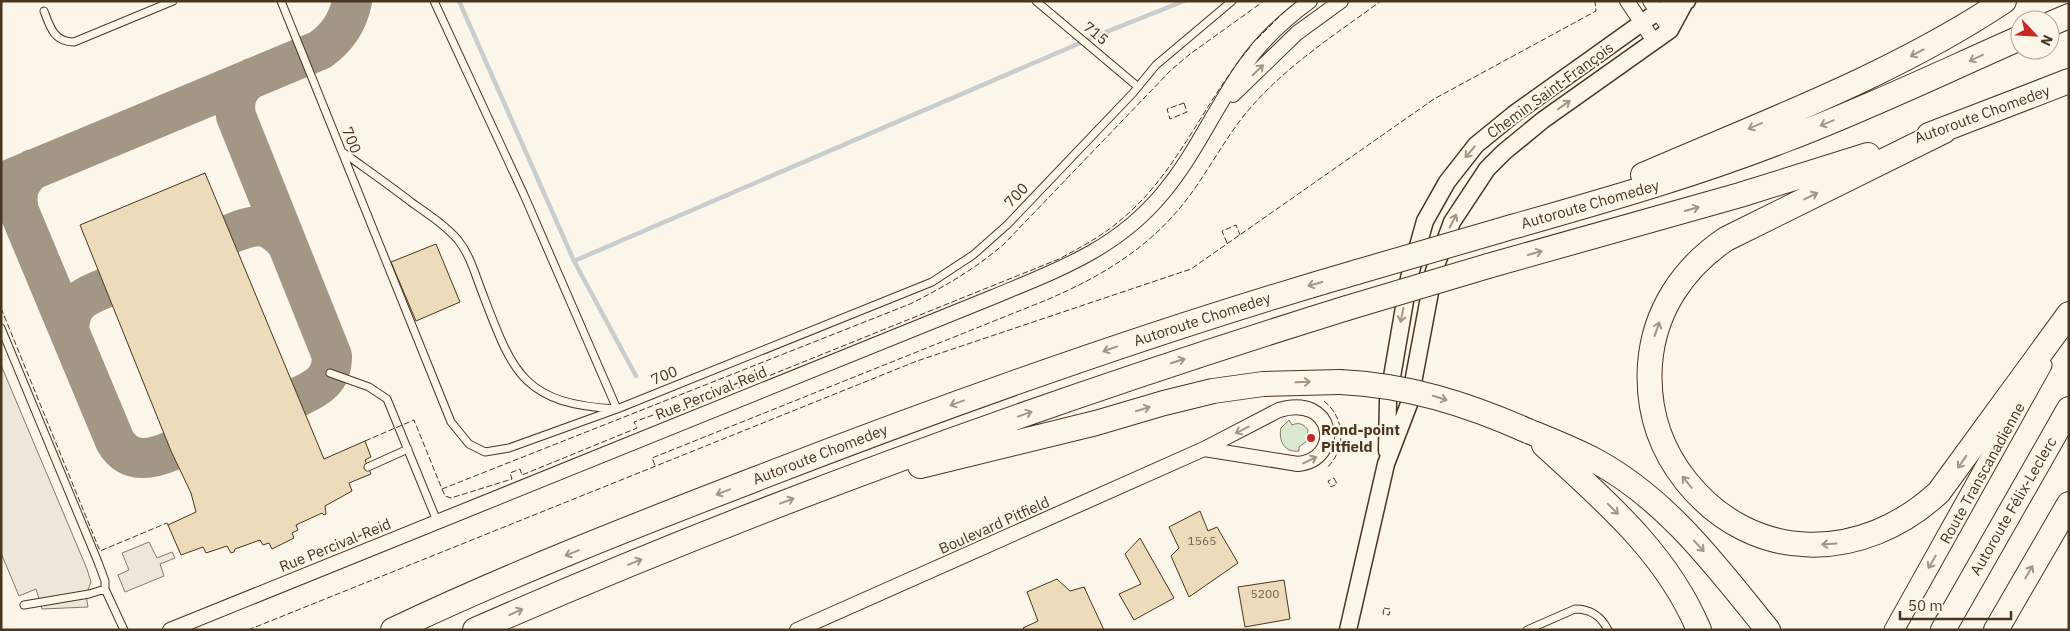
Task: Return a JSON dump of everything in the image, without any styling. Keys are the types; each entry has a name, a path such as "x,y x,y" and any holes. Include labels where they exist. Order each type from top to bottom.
{"highway":[{"path":"1542,218 1858,82 1950,35 2004,1"},
{"name":"Autoroute Chomedey","path":"393,630 686,506 890,428 1063,365 1180,325 1498,230 1612,199 1693,173 1787,140 1865,108 2010,43"},
{"name":"Autoroute Chomedey","path":"475,630 558,594 815,491 1104,386 1226,345 1347,308 1740,195 1944,131 2069,81"},
{"path":"1944,131 1726,239 1711,249 1686,274 1668,301 1661,317 1655,335 1650,371 1650,388 1656,424 1661,440 1681,474 1701,498 1716,512 1746,530 1770,538 1795,544 1831,544 1866,537 1883,531 1914,514 1939,492 2069,315"},
{"path":"815,491 1096,423 1164,402 1213,391 1263,384 1340,382 1374,384 1418,392 1480,411 1594,460 1648,498 1678,524 1711,559 1768,630"},
{"name":"Autoroute Félix-Leclerc","path":"1943,630 2069,409"},
{"path":"1528,431 1599,495 1639,536 1673,580 1699,630"},
{"path":"1996,630 2069,504"}],"main road":[{"name":"Route Transcanadienne","path":"1894,630 2008,428 2069,315"}],"street":[{"name":"Rue Percival-Reid","path":"170,630 1074,263 1121,234 1154,203 1170,185 1242,68 1283,22 1310,1"},
{"name":"Rue Percival-Reid","path":"1212,118 1278,50 1314,20 1341,1"},
{"path":"1626,1 1654,42"},
{"name":"Chemin Saint-François","path":"1386,464 1388,400 1402,314 1418,242 1425,221 1435,201 1460,164 1476,145 1494,129 1641,23 1654,7 1685,2"},
{"name":"Chemin Saint-François","path":"1348,630 1386,464 1409,404 1428,299 1439,254 1461,205 1487,169 1521,137 1670,30 1685,2"},
{"path":"1654,7 1670,30"},
{"name":"Boulevard Pitfield","path":"797,630 1204,449 1279,410 1289,407 1306,408 1313,411 1320,416 1327,431 1324,448 1314,460 1306,464 1204,449"}],"lane":[{"path":"44,11 56,36 61,41 74,42 173,1"},
{"name":"700","path":"281,1 451,422 469,444 485,452 509,448 617,409 932,282 973,255 1007,225 1133,93 1156,65 1232,1"},
{"path":"342,152 443,225 458,240 468,254 503,347 515,368 529,383 547,396 564,403 586,408 617,409 524,195 434,1"},
{"name":"715","path":"1036,1 1137,86"},
{"path":"1,328 106,581 105,589 124,630"},
{"path":"330,373 369,388 387,399 438,521"},
{"path":"368,467 408,449"},
{"path":"24,605 89,594 105,589"},
{"path":"1527,630 1575,609 1582,609 1600,617 1608,630"}],"green space":[{"path":"1289,420 1292,425 1301,424 1308,430 1307,441 1299,447 1299,451 1286,448 1282,442 1281,428"}],"shaded area":[{"path":"1,365 87,569 91,582 86,595 88,607 42,609 36,589 19,596 1,553"},
{"path":"149,542 157,558 172,552 175,558 160,564 164,576 125,592 118,575 129,570 122,553"}],"building":[{"path":"205,173 324,459 365,441 371,457 365,460 371,474 349,483 352,491 325,506 326,514 322,513 296,525 298,530 292,533 294,538 272,549 269,543 263,545 260,540 235,549 231,553 227,546 206,553 203,547 181,555 168,525 196,512 191,493 171,451 80,225"},
{"path":"436,244 460,302 416,321 391,262"},
{"path":"1200,511 1208,531 1217,527 1238,563 1189,597 1171,556 1179,548 1169,527"},
{"path":"1140,538 1174,598 1134,620 1119,594 1141,584 1125,554"},
{"path":"1057,579 1070,591 1084,587 1104,630 1024,630 1023,628 1038,621 1027,592"},
{"path":"1284,580 1290,619 1245,627 1238,587"}],"waterway":[{"path":"459,1 574,261 636,376"},
{"path":"574,261 1101,34 1184,1"}],"taxiway":[{"path":"1,183 320,50 341,29 348,16 352,1"},
{"path":"252,78 240,89 235,104 236,116 332,356 330,371 327,377 318,386 298,397"},
{"path":"33,169 24,178 19,188 19,211 115,441 127,454 133,457 148,458 171,451"},
{"path":"230,234 254,226 261,226 274,231 287,244"},
{"path":"69,331 72,314 78,303 89,295 105,288"}],"fence":[{"path":"365,441 414,420 442,489 910,304 959,277 982,262 1004,244 1171,70 1190,54 1264,1"},
{"path":"1257,39 1297,1"},
{"path":"655,465 652,458 1044,301 1104,272 1140,247 1172,217 1195,188 1243,117 1266,91 1297,63 1381,1"},
{"path":"248,630 917,361 1191,269 1434,99 1596,11 1595,1"},
{"path":"442,489 445,496 451,498 512,479 510,473 520,469 522,475 637,428 634,422 667,410 669,416 1059,259 1108,230 1143,199 1176,157 1220,88 1252,45"},
{"path":"1184,103 1187,112 1170,119 1167,109 1184,103"},
{"path":"1227,243 1222,231 1236,225 1240,235"},
{"path":"1,308 100,551 167,523 168,525"},
{"path":"1324,401 1336,416 1341,434 1338,452 1327,468"},
{"path":"1334,478 1337,484 1331,487 1328,481 1334,478"},
{"path":"1384,608 1390,609 1389,615 1383,614 1384,608"}],"place":[{"name":"Rond-point Pitfield","path":"1311,438"}]}
